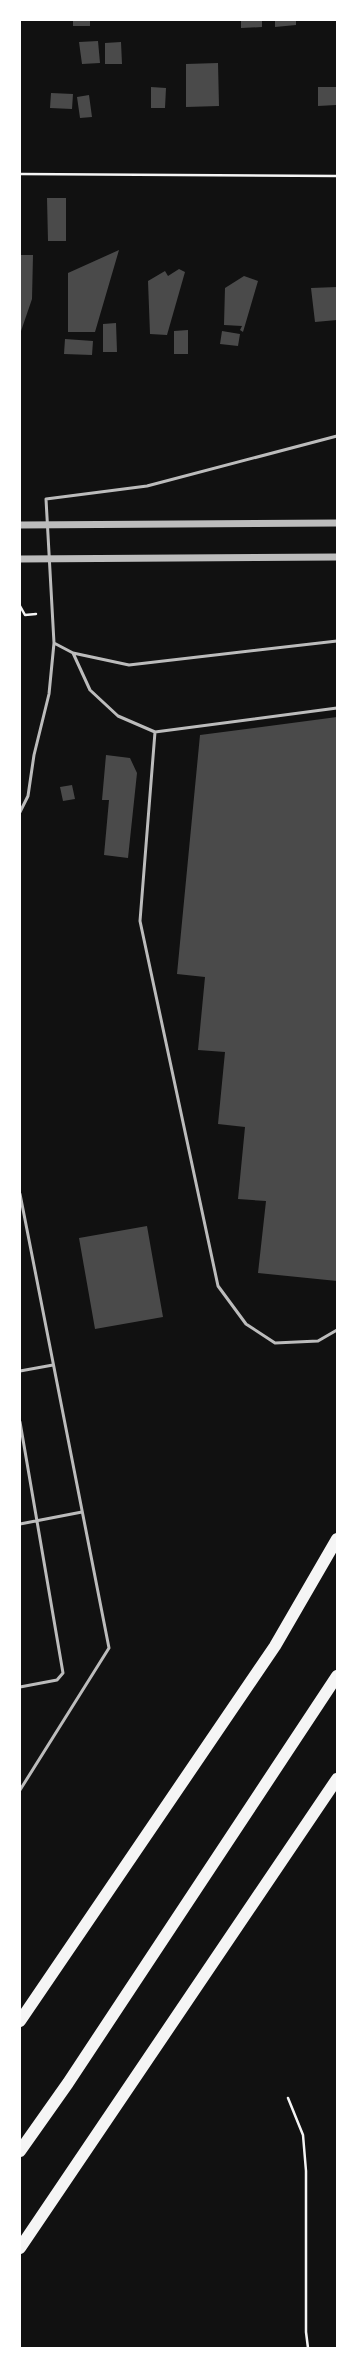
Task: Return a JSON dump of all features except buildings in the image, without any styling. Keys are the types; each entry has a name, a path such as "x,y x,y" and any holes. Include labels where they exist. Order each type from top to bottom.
{"highway":[{"path":"20,2021 275,1646 337,1539"},
{"path":"20,2151 68,2083 337,1676"},
{"path":"20,2248 337,1779"}],"street":[{"path":"20,525 337,523"},
{"path":"20,559 337,557"}],"lane":[{"path":"20,812 28,796 34,755 49,694 54,643 46,499 147,486 337,436"},
{"path":"54,643 73,653 129,665 337,640"},
{"path":"73,653 90,690 118,716 155,732 337,708"},
{"path":"155,732 140,921 218,1286 246,1324 275,1343 318,1341 337,1330"},
{"path":"20,1194 109,1648 20,1790"},
{"path":"20,1222 25,1221"},
{"path":"20,1371 53,1365"},
{"path":"20,1422 63,1673 57,1680 20,1688"},
{"path":"20,1524 82,1512"}],"path":[{"path":"20,174 337,176"},
{"path":"288,2098 303,2135 306,2171 306,2332 308,2348"}]}
